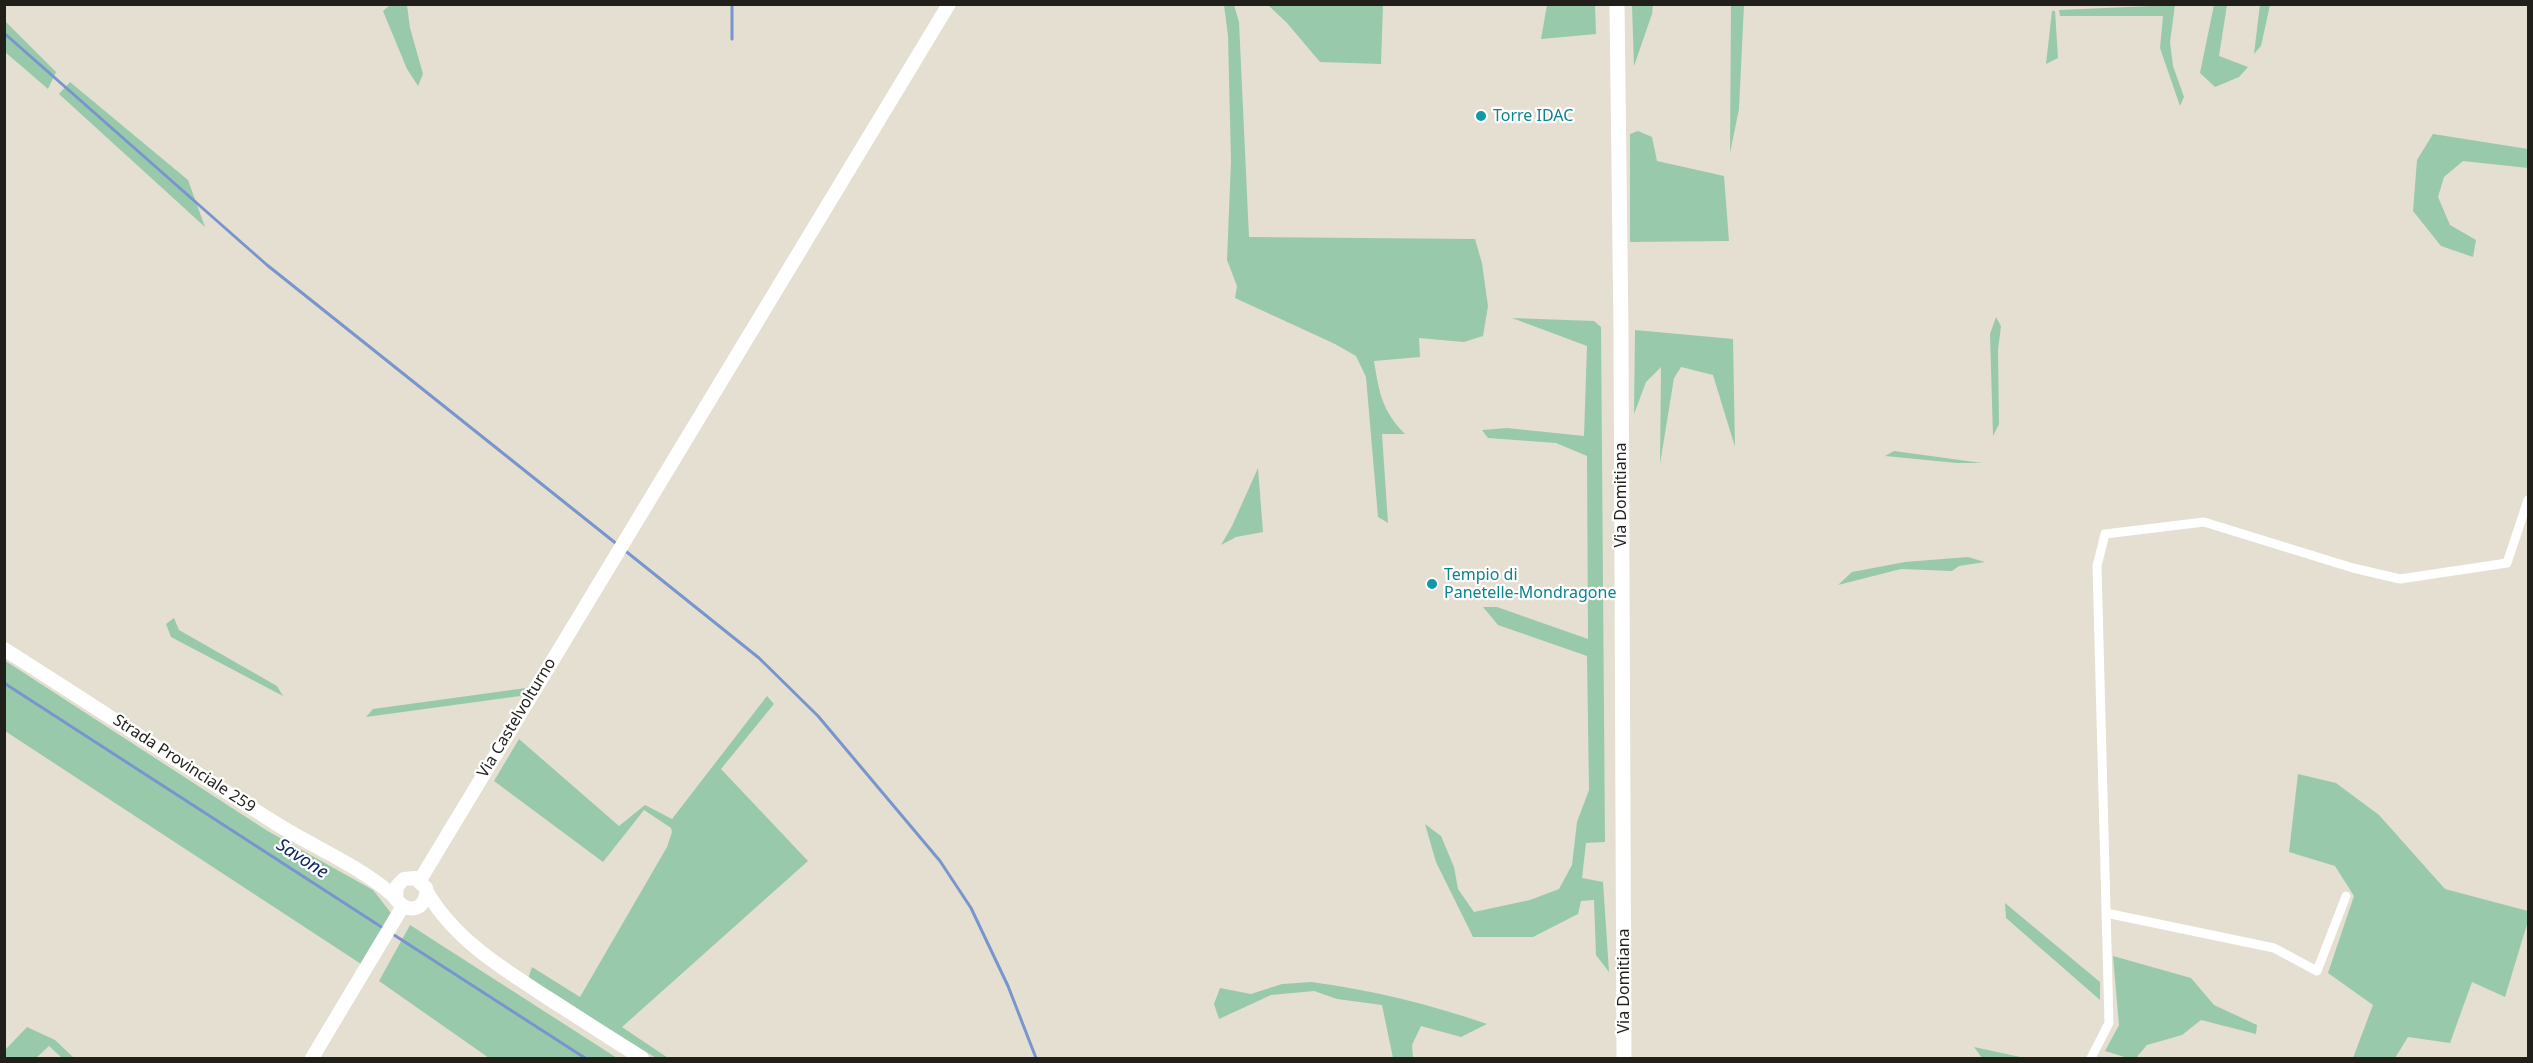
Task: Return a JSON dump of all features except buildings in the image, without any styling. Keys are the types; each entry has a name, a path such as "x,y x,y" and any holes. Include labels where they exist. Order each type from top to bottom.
{"main road":[{"name":"Via Domitiana","path":"1617,4 1621,332 1624,1059"}],"street":[{"name":"Via Castelvolturno","path":"420,880 949,4"},
{"path":"2091,1059 2109,1023 2097,566 2105,534 2204,522 2353,568 2400,579 2507,563 2529,500"},
{"name":"Strada Provinciale 259","path":"4,649 307,843 366,873 404,907 452,928"},
{"name":"Strada Provinciale 259","path":"366,873 420,880 439,914 452,928 514,976 642,1059"},
{"path":"404,879 397,886 404,907"},
{"path":"312,1059 404,907 423,903 427,892"},
{"path":"2106,913 2274,948 2317,970 2346,896"}],"green space":[{"path":"2260,4 2270,5 2261,46 2254,54"},
{"path":"390,5 407,5 410,28 423,74 418,86 407,69 383,11"},
{"path":"1224,5 1234,5 1239,22 1249,237 1475,239 1482,263 1488,306 1483,336 1464,342 1419,338 1420,357 1374,361 1386,409 1405,434 1382,434 1388,523 1378,517 1366,377 1356,356 1235,298 1237,286 1227,260 1231,161 1228,36"},
{"path":"1268,5 1383,5 1381,64 1320,62 1287,23"},
{"path":"1547,5 1595,5 1596,34 1541,39"},
{"path":"1632,5 1653,5 1634,66"},
{"path":"1731,5 1744,5 1739,109 1730,153"},
{"path":"2175,5 2170,42 2173,66 2184,97 2180,106 2160,48 2163,16 2060,16 2059,10"},
{"path":"2214,5 2227,5 2219,56 2248,67 2239,77 2215,87 2200,73"},
{"path":"2052,11 2055,11 2058,58 2046,64"},
{"path":"4,20 56,72 48,89 5,52"},
{"path":"70,82 188,180 205,227 59,94"},
{"path":"1638,131 1652,137 1657,161 1724,176 1729,241 1630,242 1630,134"},
{"path":"2433,134 2528,149 2528,168 2463,161 2444,177 2438,197 2450,225 2476,240 2473,257 2441,246 2413,211 2417,160"},
{"path":"1996,317 2001,326 1998,350 1999,424 1993,436 1990,334"},
{"path":"1512,318 1594,321 1601,327 1605,842 1586,843 1582,878 1603,882 1609,972 1596,955 1594,900 1581,901 1578,914 1533,937 1473,937 1436,862 1425,824 1441,836 1454,867 1458,889 1474,912 1530,900 1559,889 1572,865 1577,822 1589,790 1587,656 1498,625 1483,607 1497,607 1588,639 1587,456 1556,443 1488,438 1482,430 1507,428 1584,436 1587,346"},
{"path":"1635,330 1733,339 1735,447 1713,375 1681,367 1674,378 1660,464 1661,367 1646,382 1634,414"},
{"path":"1894,451 1982,463 1885,456"},
{"path":"1258,468 1263,532 1236,537 1221,545 1232,526"},
{"path":"1968,557 1985,562 1959,566 1952,571 1901,569 1838,585 1852,572 1905,562"},
{"path":"174,618 179,630 277,686 283,696 171,637 166,624"},
{"path":"4,660 266,830 373,890 391,913 361,964 5,731"},
{"path":"532,684 520,696 366,717 373,709 526,688"},
{"path":"767,696 774,704 721,769 808,861 622,1027 668,1058 656,1058 528,979 532,967 580,997 667,847 672,832 671,828 644,810 603,862 494,781 519,739 619,826 645,805 672,819"},
{"path":"2298,774 2336,783 2379,815 2445,889 2528,911 2528,921 2505,997 2472,982 2450,1043 2408,1037 2395,1058 2353,1058 2373,1005 2328,973 2354,896 2335,866 2289,852"},
{"path":"2005,903 2100,982 2100,1000 2006,918"},
{"path":"410,925 617,1058 489,1058 379,981"},
{"path":"2113,956 2191,978 2214,1005 2257,1025 2256,1034 2201,1020 2182,1035 2147,1045 2136,1058 2105,1051 2119,1025"},
{"path":"1311,982 1400,998 1487,1024 1461,1037 1421,1026 1412,1045 1413,1058 1393,1058 1382,1005 1337,999 1314,991 1271,995 1219,1019 1214,1004 1220,988 1251,994 1282,984"},
{"path":"27,1027 55,1040 74,1058 62,1058 49,1046 36,1058 5,1058 5,1050"},
{"path":"1974,1047 2025,1058 1982,1058"}],"waterway":[{"path":"732,4 732,39"},
{"path":"4,33 267,265 618,545"},
{"path":"623,549 759,658 818,716 940,861 971,908 1008,986 1036,1058"},
{"name":"Savone","path":"4,683 383,928"},
{"name":"Savone","path":"391,933 585,1058"}],"place":[{"name":"Torre IDAC","path":"1481,116"},
{"name":"Tempio di Panetelle-Mondragone","path":"1432,584"}]}
